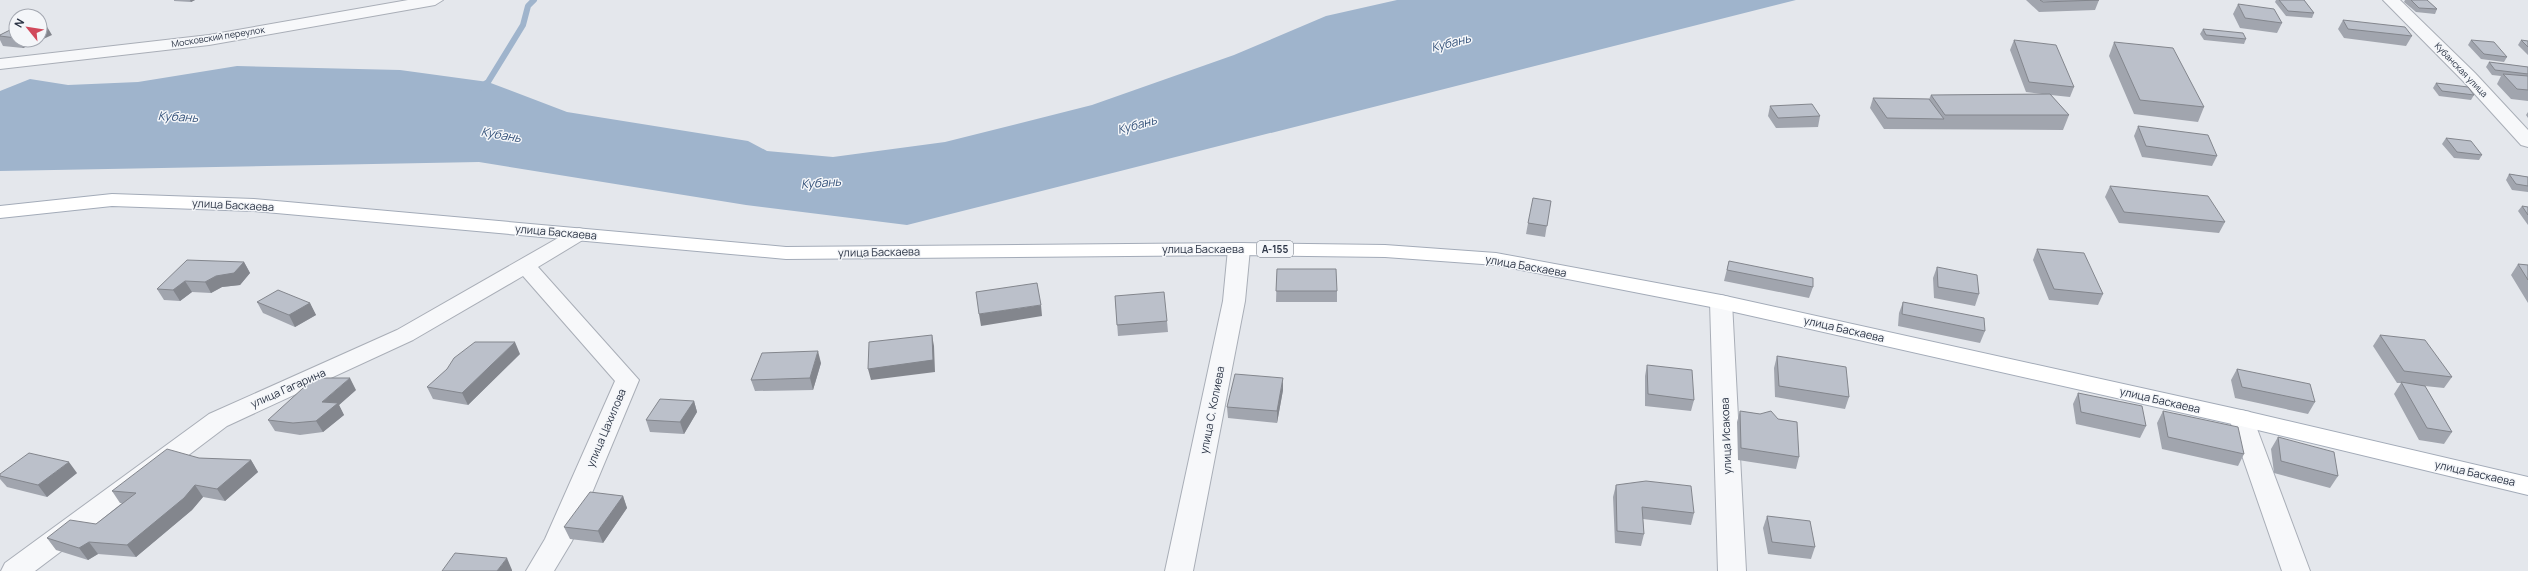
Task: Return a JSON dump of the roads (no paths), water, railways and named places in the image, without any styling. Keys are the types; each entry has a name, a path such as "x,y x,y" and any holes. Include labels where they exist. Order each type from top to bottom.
{"main road":[{"name":"улица Баскаева","path":"0,212 112,200 254,205 786,253 1239,249 1385,251 1496,259 1720,302 2241,418 2528,486"}],"street":[{"name":"Московский переулок","path":"0,64 209,40 435,0"},
{"name":"Кубанская улица","path":"2391,0 2469,77 2528,141"},
{"name":"улица Гагарина","path":"15,571 218,420 406,335 578,234"},
{"name":"улица С. Колиева","path":"1179,571 1234,301 1239,249"},
{"name":"улица Цахилова","path":"525,265 627,380 558,541 540,571"},
{"name":"улица Исакова","path":"1720,302 1732,571"},
{"path":"2241,418 2296,571"}],"water":[{"name":"Кубань","path":"1397,0 1796,0 907,225 746,205 479,162 0,171 0,91 30,79 68,85 138,82 237,66 400,70 488,82 567,112 748,141 767,151 833,157 945,142 1092,105 1234,55 1326,16"}],"waterway":[{"path":"479,88 488,82 523,25 528,6 534,0"}]}
